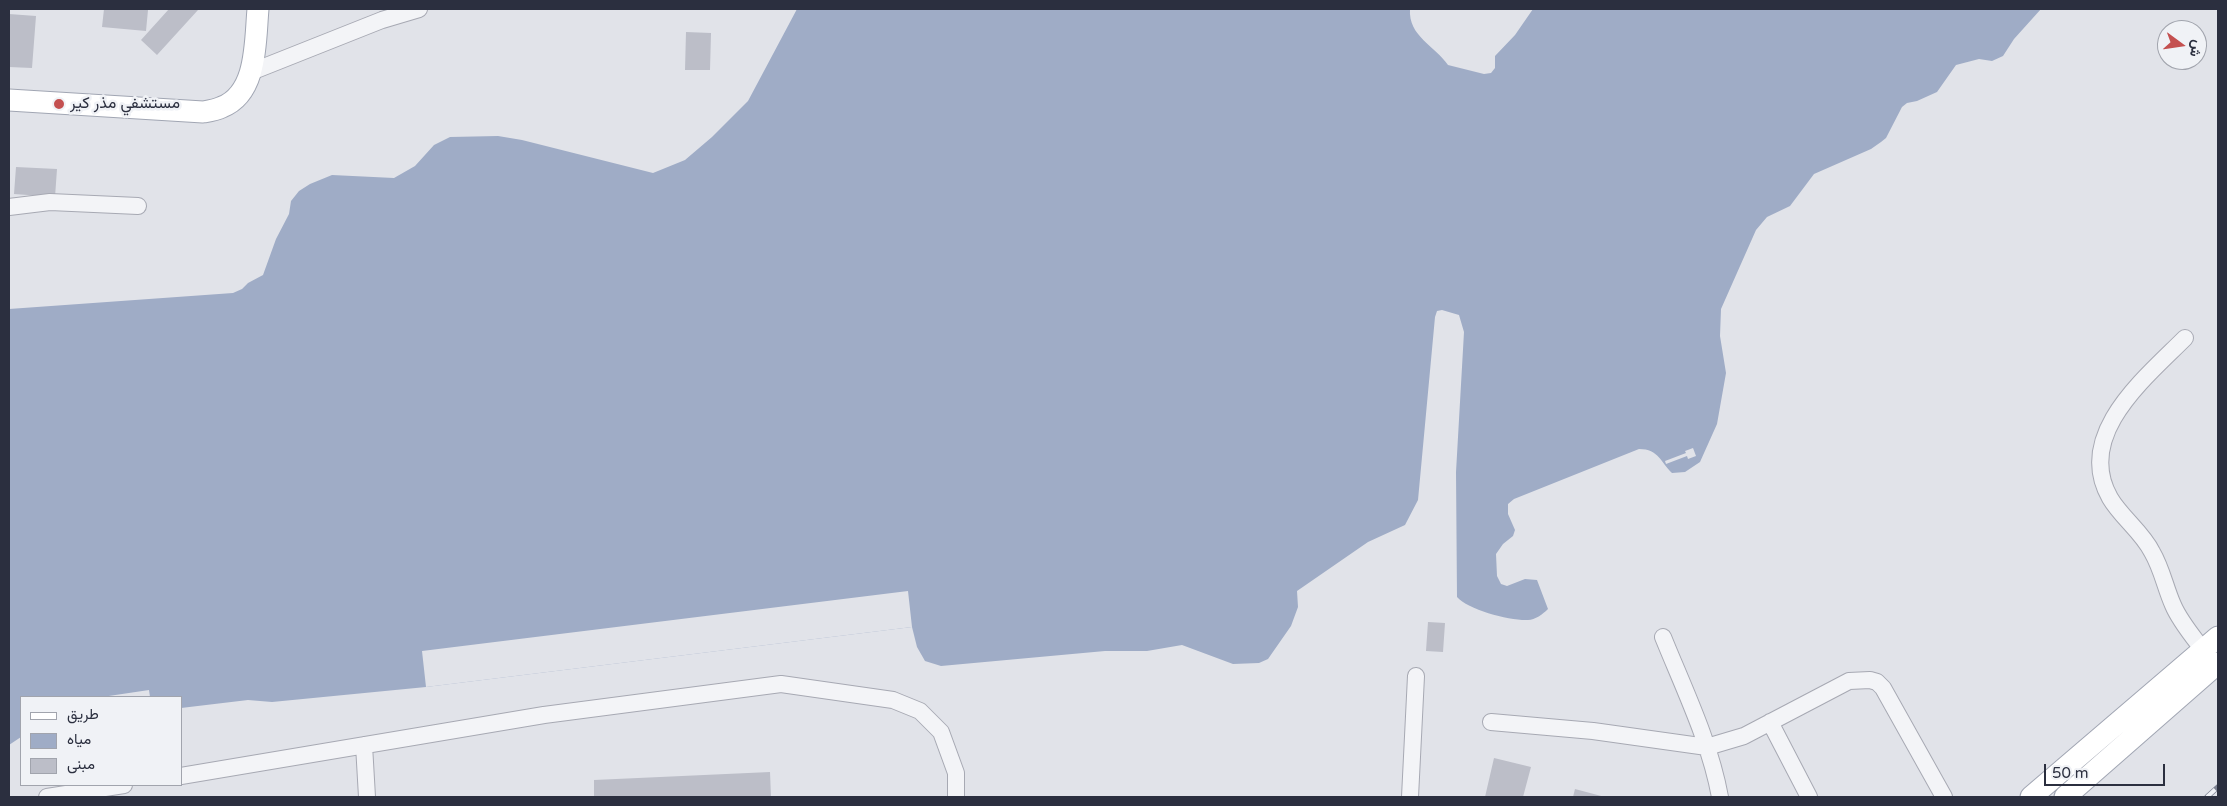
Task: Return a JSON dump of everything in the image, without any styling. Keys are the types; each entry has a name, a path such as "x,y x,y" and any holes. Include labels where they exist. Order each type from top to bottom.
{"main road":[{"path":"9,100 203,112 223,107 240,95 251,72 258,9"},
{"path":"2031,797 2214,654"},
{"path":"2065,797 2214,654"}],"street":[{"path":"251,72 382,20 419,9"},
{"path":"9,206 50,202 138,206"},
{"path":"2185,338 2127,398 2114,416 2102,438 2100,469 2110,498 2152,551 2175,610 2214,654"},
{"path":"1663,637 1707,747 1720,797"},
{"path":"1410,797 1416,676"},
{"path":"1491,722 1593,731 1707,747 1744,736 1850,681 1870,680 1877,682 1883,688 1944,797"},
{"path":"182,776 544,715 781,684 893,700 920,711 941,732 956,773 956,797"},
{"path":"1770,722 1809,797"},
{"path":"364,745 367,797"},
{"path":"47,797 118,786"}],"water":[{"path":"797,9 1410,9 1413,26 1418,34 1448,65 1484,74 1491,73 1495,68 1495,56 1515,35 1533,9 2041,9 2014,39 2003,56 1992,61 1979,59 1956,65 1937,92 1917,101 1907,103 1902,107 1886,138 1871,149 1814,174 1790,206 1767,217 1756,230 1721,309 1720,336 1726,373 1717,424 1700,462 1685,472 1672,473 1659,457 1651,451 1639,449 1514,499 1508,504 1508,514 1515,530 1513,536 1503,544 1496,554 1497,576 1501,584 1507,586 1525,579 1537,580 1548,609 1533,619 1521,620 1490,614 1470,606 1457,597 1456,472 1464,332 1459,315 1442,310 1437,311 1435,317 1418,500 1405,525 1368,542 1297,591 1298,607 1291,626 1268,659 1259,663 1233,664 1182,645 1147,651 1105,651 941,666 925,661 917,647 912,627 426,687 272,702 248,700 182,708 182,696 20,696 20,738 9,745 9,309 233,293 263,275 276,239 289,214 291,201 299,191 332,175 394,178 415,166 434,145 450,137 498,136 522,140 653,173 685,160 712,137 748,101"}],"pier":[{"path":"1693,448 1696,456 1688,459 1687,456 1666,464 1665,461 1686,453 1685,451"},
{"path":"908,591 912,627 426,687 422,651"},
{"path":"149,690 150,696 109,696"}],"building":[{"path":"104,9 148,10 146,31 102,27"},
{"path":"169,9 198,10 157,55 141,40"},
{"path":"9,14 36,16 32,68 9,67"},
{"path":"686,32 711,33 710,70 685,70"},
{"path":"16,167 57,169 55,197 14,194"},
{"path":"1428,622 1445,623 1443,652 1426,651"},
{"path":"1494,758 1531,767 1523,797 1485,797"},
{"path":"770,772 771,797 594,797 594,780"},
{"path":"1575,789 1605,797 1573,797"}],"railway":[{"path":"2207,797 2218,787"}],"place":[{"name":"مستشفي مذر كير","path":"59,104"}]}
